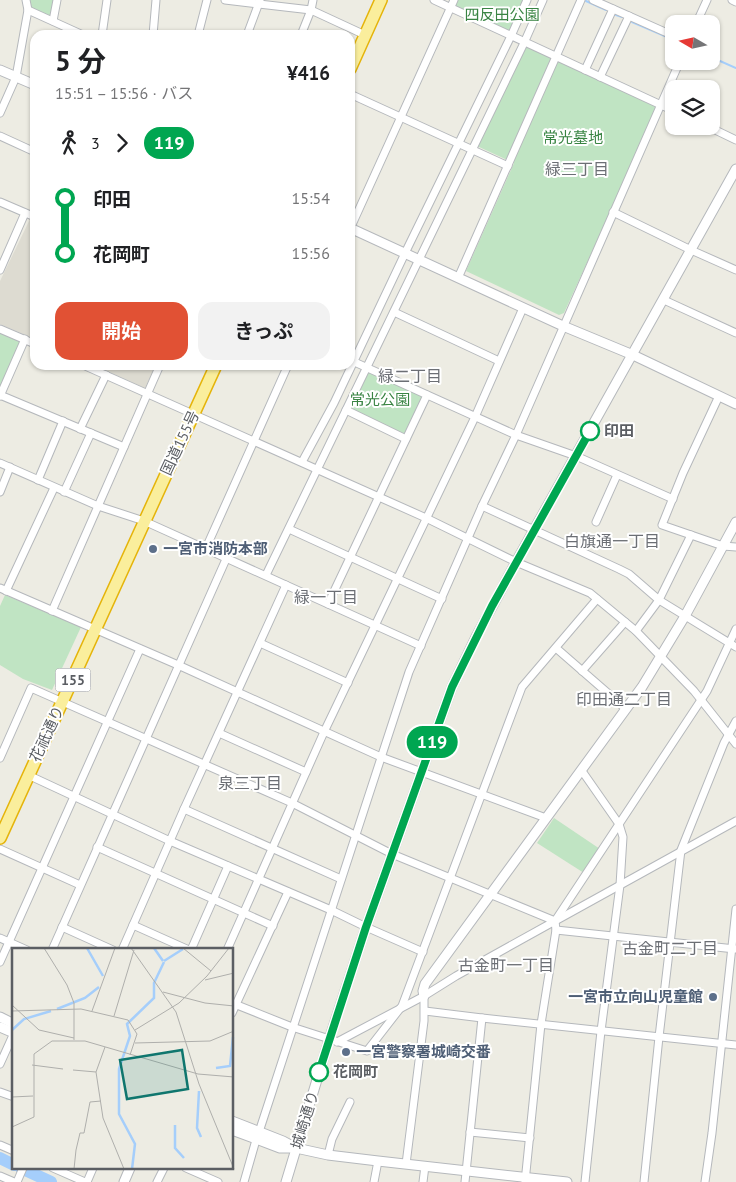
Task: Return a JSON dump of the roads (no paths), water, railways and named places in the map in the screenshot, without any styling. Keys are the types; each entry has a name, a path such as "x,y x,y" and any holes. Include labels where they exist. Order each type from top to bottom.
{"highway":[{"path":"355,57 381,0"},
{"name":"国道155号","path":"144,520 214,370"},
{"name":"花祇通り","path":"0,838 144,520"}],"street":[{"path":"0,113 16,77 28,10 26,0"},
{"path":"53,22 56,0"},
{"path":"103,30 107,0"},
{"path":"153,30 156,0"},
{"path":"199,30 207,0"},
{"path":"225,0 259,2 311,10 354,30"},
{"path":"303,30 313,0"},
{"path":"434,0 665,106"},
{"path":"355,217 454,0"},
{"path":"355,355 459,144 511,36 526,0"},
{"path":"266,575 524,43 543,0"},
{"path":"458,278 581,0"},
{"path":"593,0 665,32"},
{"path":"700,15 707,0"},
{"path":"732,0 736,2"},
{"path":"249,30 259,2"},
{"path":"585,70 613,9"},
{"path":"28,10 71,30"},
{"path":"600,77 629,16"},
{"path":"355,30 365,35"},
{"path":"0,70 30,83"},
{"path":"244,1182 292,1027 409,672 482,506 516,435 676,70"},
{"path":"355,96 508,166"},
{"path":"720,132 736,140"},
{"path":"0,136 30,150"},
{"name":"城崎通り","path":"286,1182 333,1041 366,927 452,687 477,634 516,562 736,169"},
{"path":"0,202 30,215"},
{"path":"613,212 736,270"},
{"path":"1,267 26,213"},
{"path":"355,230 563,326 633,355 736,404"},
{"path":"664,300 736,333"},
{"path":"228,948 324,732 475,417 523,308"},
{"path":"394,312 499,361"},
{"path":"0,329 30,342"},
{"path":"25,339 0,395 124,447"},
{"path":"355,362 516,435 576,456 673,499"},
{"path":"94,370 426,518 516,562 590,593 636,631 660,658 694,691 736,744"},
{"path":"52,611 158,370"},
{"path":"206,548 256,441 286,370"},
{"path":"302,462 334,403 348,370"},
{"path":"80,429 106,375"},
{"path":"328,604 380,498 427,395"},
{"path":"718,396 662,525 723,546 736,547"},
{"path":"346,410 406,439"},
{"path":"38,480 63,422"},
{"path":"64,492 90,433"},
{"path":"0,463 98,506 144,520 421,646"},
{"path":"0,492 10,467"},
{"path":"596,522 617,474"},
{"path":"54,488 3,590 178,665 381,757 546,818"},
{"path":"482,506 630,574 659,600 736,647"},
{"path":"406,1164 425,1011 423,991 425,984 582,771 660,658 736,522"},
{"path":"288,529 442,599"},
{"path":"636,631 659,600 691,535"},
{"path":"53,948 227,557"},
{"path":"123,948 286,585"},
{"path":"288,892 234,1003 292,1027 367,1051 402,1006 424,952 450,876 483,794 522,687 597,599"},
{"path":"582,671 625,622"},
{"path":"525,1179 541,1024 556,930 555,921 708,692 736,629"},
{"path":"260,643 348,683"},
{"path":"556,648 626,708"},
{"path":"0,962 140,649"},
{"path":"0,758 31,688 292,803 392,854 450,876 555,921"},
{"path":"644,1182 681,850 728,735 736,721"},
{"path":"219,733 306,772"},
{"path":"582,771 619,824 623,837 620,885 612,937 585,1182"},
{"path":"28,775 170,841 424,952"},
{"path":"184,809 342,879"},
{"path":"333,1041 424,996 456,976 736,821"},
{"path":"97,847 273,926"},
{"path":"0,849 80,885"},
{"path":"191,948 228,866"},
{"path":"705,1182 734,949 736,909"},
{"path":"133,925 185,948"},
{"path":"62,927 109,948"},
{"path":"556,930 734,949"},
{"path":"0,938 22,948"},
{"path":"425,1011 736,1045"},
{"path":"0,1017 12,1023"},
{"path":"465,1182 482,1018"},
{"path":"0,1027 12,1032"},
{"path":"0,1064 12,1037"},
{"path":"0,1092 12,1096"},
{"path":"328,1155 332,1139 350,1102"},
{"path":"234,1122 257,1136"},
{"path":"234,1130 283,1141 296,1148 328,1155 466,1170 525,1179 567,1182"},
{"path":"470,1132 530,1138"},
{"path":"0,1145 12,1150"},
{"path":"374,1182 378,1161"},
{"path":"423,1182 425,1166"},
{"path":"58,1170 86,1182 92,1170"},
{"path":"124,1182 129,1170"},
{"path":"157,1182 163,1170"},
{"path":"191,1170 218,1182"},
{"path":"0,1176 17,1180"}],"waterway":[{"path":"586,1 606,10"},
{"path":"616,15 622,17"},
{"path":"632,22 665,36"},
{"path":"720,61 736,68"},
{"path":"0,1158 12,1164"},
{"path":"25,1170 51,1182"}],"place":[{"name":"印田","path":"590,431"},
{"name":"一宮市消防本部","path":"153,549"},
{"name":"一宮市立向山児童館","path":"713,997"},
{"name":"一宮警察署城崎交番","path":"346,1052"},
{"name":"花岡町","path":"319,1072"}],"district":[{"name":"緑三丁目","path":"577,169"},
{"name":"緑二丁目","path":"410,376"},
{"name":"白旗通一丁目","path":"612,541"},
{"name":"緑一丁目","path":"326,597"},
{"name":"印田通二丁目","path":"624,699"},
{"name":"泉三丁目","path":"250,783"},
{"name":"古金町二丁目","path":"670,948"},
{"name":"古金町一丁目","path":"506,965"}],"park label":[{"name":"四反田公園","path":"502,15"},
{"name":"常光墓地","path":"573,138"},
{"name":"常光公園","path":"380,400"}]}
